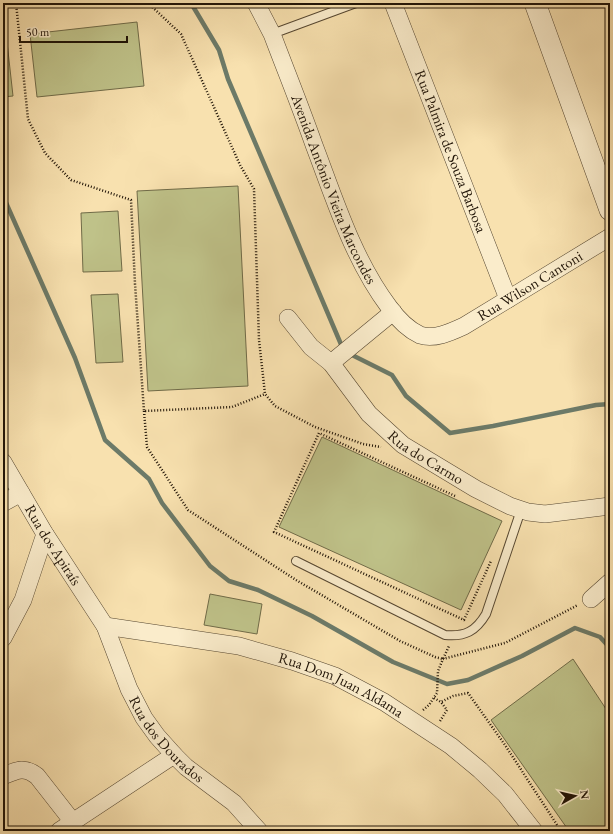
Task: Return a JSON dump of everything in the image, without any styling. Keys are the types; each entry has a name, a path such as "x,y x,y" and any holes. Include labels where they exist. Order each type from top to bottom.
{"street":[{"name":"Avenida Antônio Vieira Marcondes","path":"256,3 272,34 353,247 378,292 392,312 408,328 421,335 433,336 449,333"},
{"name":"Rua Palmira de Souza Barbosa","path":"393,3 508,299"},
{"path":"535,3 610,210"},
{"name":"Rua Wilson Cantoni","path":"449,333 464,326 610,237"},
{"path":"331,363 392,312"},
{"name":"Rua do Carmo","path":"288,318 311,347 331,363 369,414 403,445 476,489 510,506 528,512 545,514 610,506"},
{"name":"Rua dos Apiraís","path":"3,462 45,534 105,626"},
{"path":"3,503 21,493"},
{"path":"3,638 23,600 45,534"},
{"path":"591,599 610,582"},
{"name":"Rua Dom Juan Aldama","path":"105,626 239,646 292,661 335,676 384,702 451,746 480,770 505,794 530,830"},
{"name":"Rua dos Dourados","path":"105,626 129,689 144,718 157,736 186,767 234,803 259,831"},
{"path":"3,776 21,770 32,772 37,776 66,827 174,755"}],"lane":[{"path":"272,34 356,3"},
{"path":"296,561 445,635 455,636 467,633 474,629 481,623 486,614 521,510"}],"path":[{"path":"16,3 28,119 45,153 71,180 131,200 144,411 232,407 265,394"},
{"path":"148,3 181,34 240,165 254,189 259,340 265,394 275,406 319,428 363,444 386,448 403,445"},
{"path":"319,428 320,433 274,532 464,620 493,556"},
{"path":"320,433 461,499"},
{"path":"411,719 429,704 437,693 438,671 444,659 505,643 591,599"},
{"path":"441,702 453,696 468,694 505,745 561,831"},
{"path":"432,733 448,710 441,702 434,698"}],"green space":[{"path":"137,22 144,86 37,97 30,34"},
{"path":"6,33 13,96 3,97 3,34"},
{"path":"238,186 248,386 148,391 137,191"},
{"path":"118,211 122,271 83,272 81,213"},
{"path":"118,294 123,362 96,363 91,295"},
{"path":"322,437 502,521 461,610 279,527"},
{"path":"210,594 262,604 257,634 204,625"},
{"path":"573,659 610,715 610,831 569,831 491,720"}],"waterway":[{"path":"191,3 219,50 228,79 343,349"},
{"path":"3,196 75,358 105,440 149,479 162,503 210,566 229,581 258,590 312,616 393,662 447,684 468,680 522,656 575,628 600,637 610,648"},
{"path":"348,353 392,375 406,396 450,433 493,426 596,405 610,404"}]}
